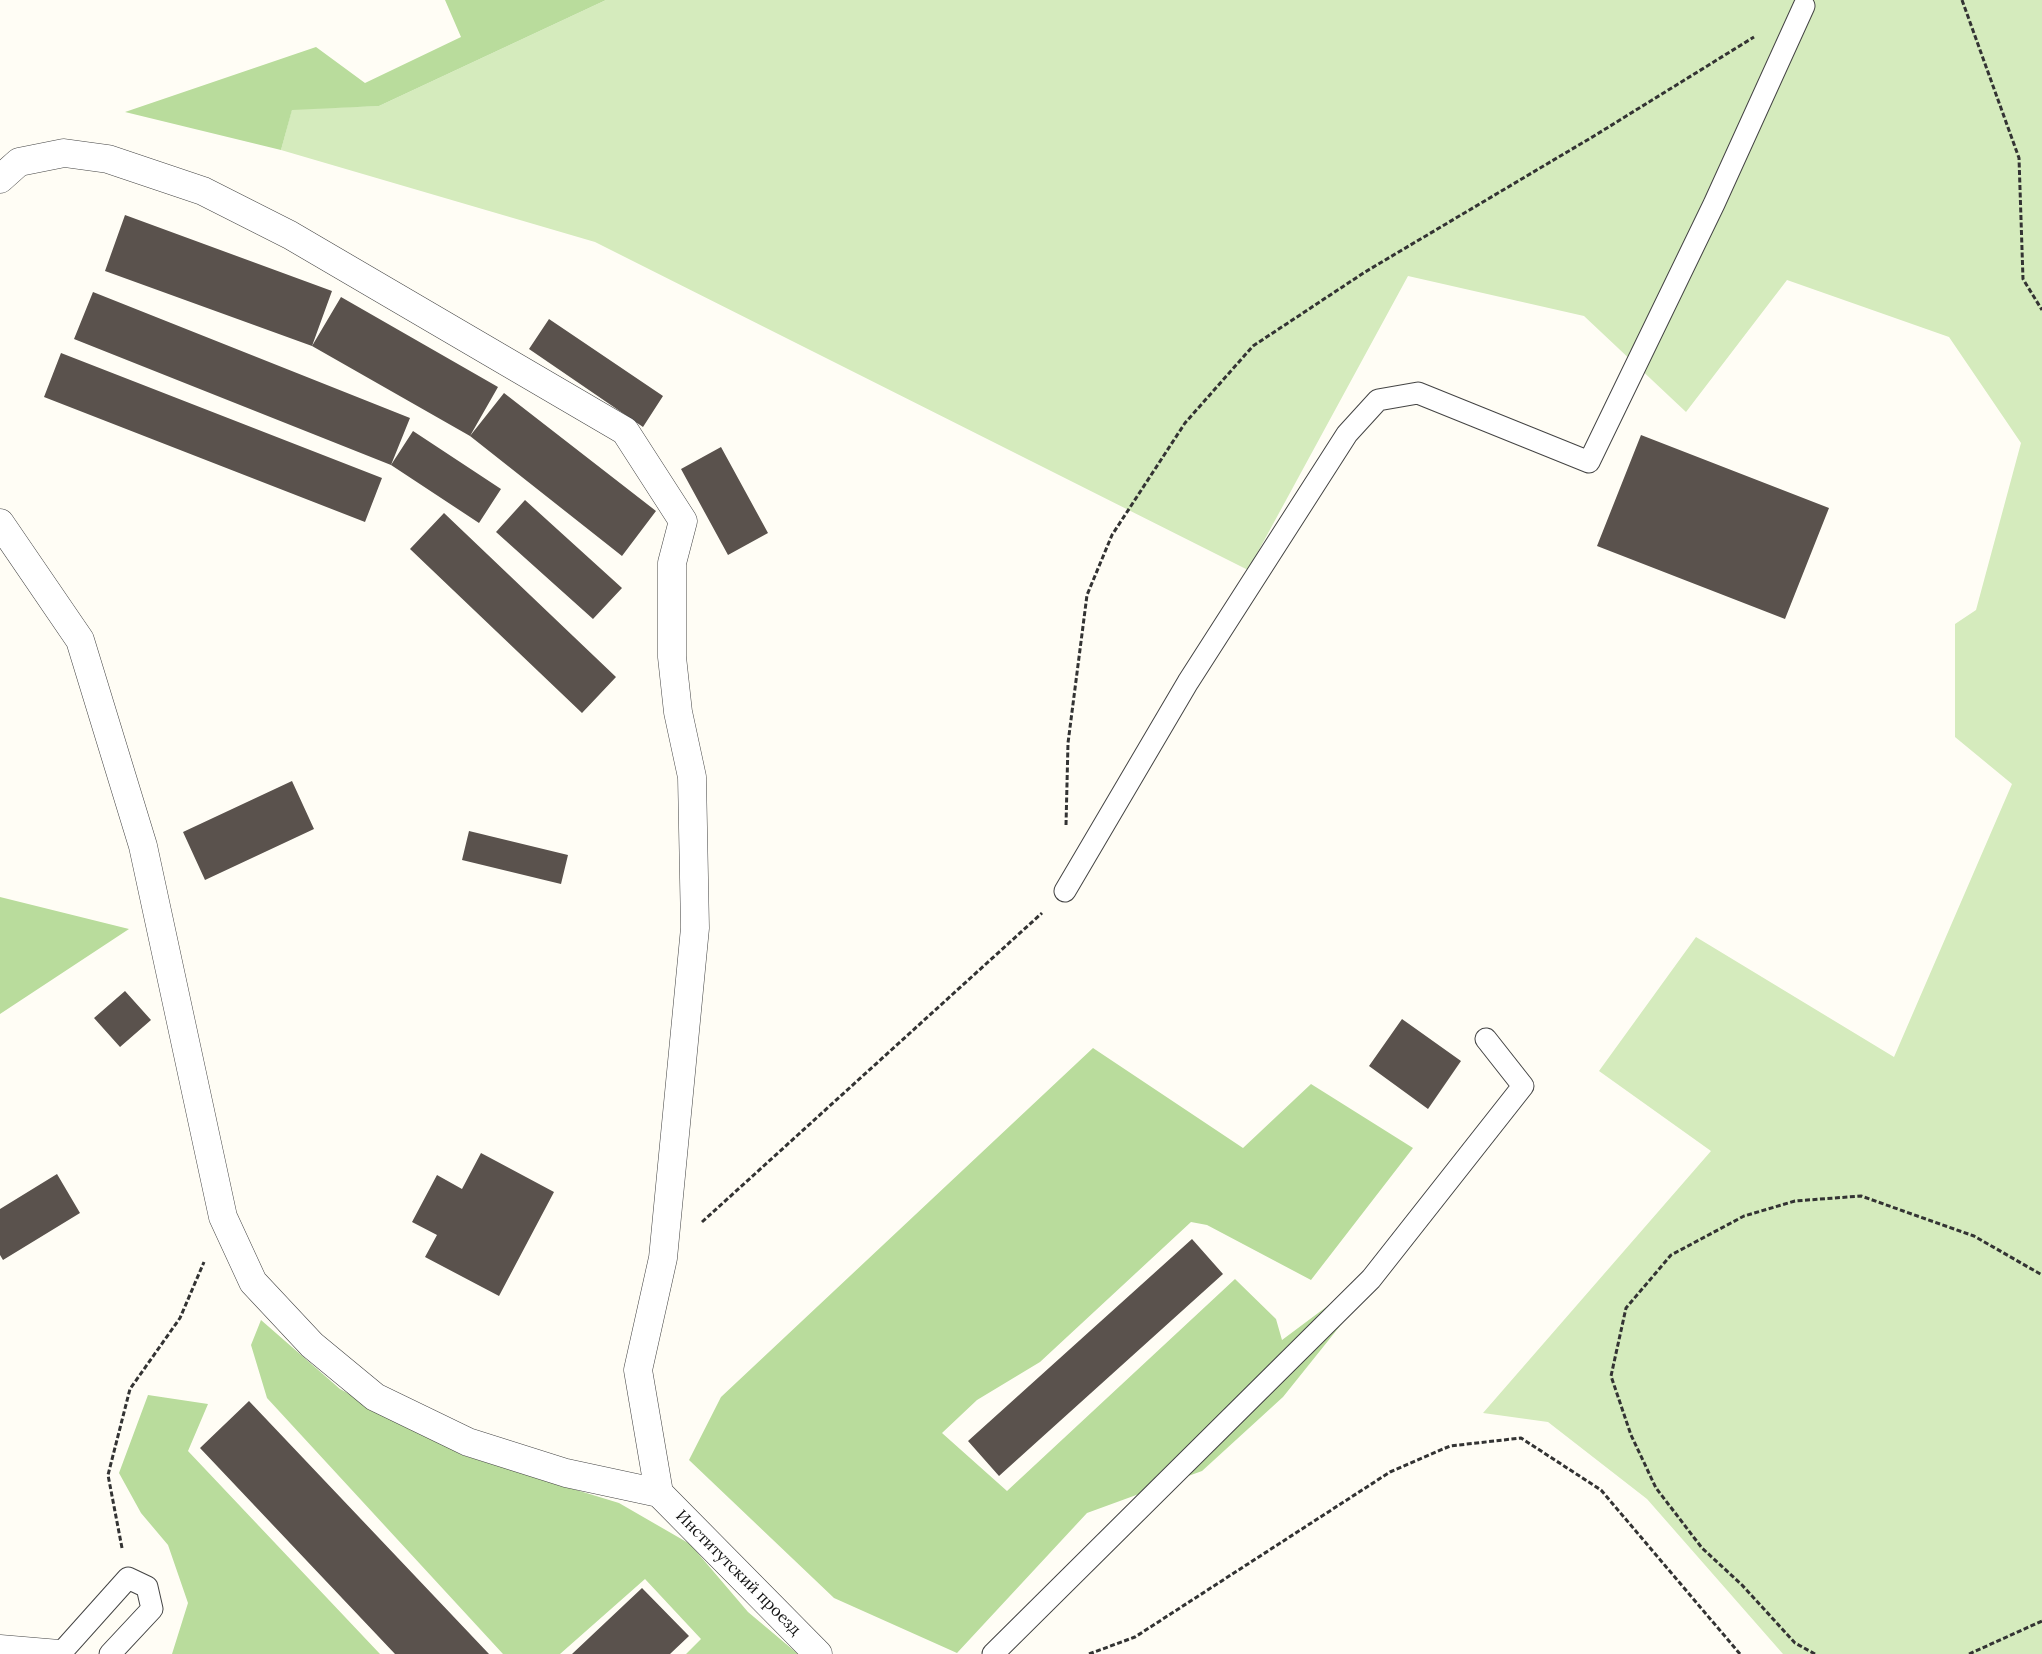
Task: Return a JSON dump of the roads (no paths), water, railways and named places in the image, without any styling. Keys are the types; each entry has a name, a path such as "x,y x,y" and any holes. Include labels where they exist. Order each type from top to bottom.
{"street":[{"path":"0,179 19,162 64,153 108,159 212,195 290,236 625,431 682,521 672,563 672,657 678,712 692,777 695,928 663,1258 638,1370 659,1493 566,1473 468,1442 375,1397 312,1345 252,1282 223,1218 144,846 80,640 0,523"},
{"name":"Институтский проезд","path":"659,1493 818,1654"},
{"path":"0,1649 59,1654"}],"lane":[{"path":"1065,891 1188,682 1347,434 1378,400 1418,393 1589,462 1714,204 1804,6"},
{"path":"993,1654 1371,1279 1523,1086 1486,1039"},
{"path":"59,1654 128,1578 147,1587 152,1609 110,1654"}]}
